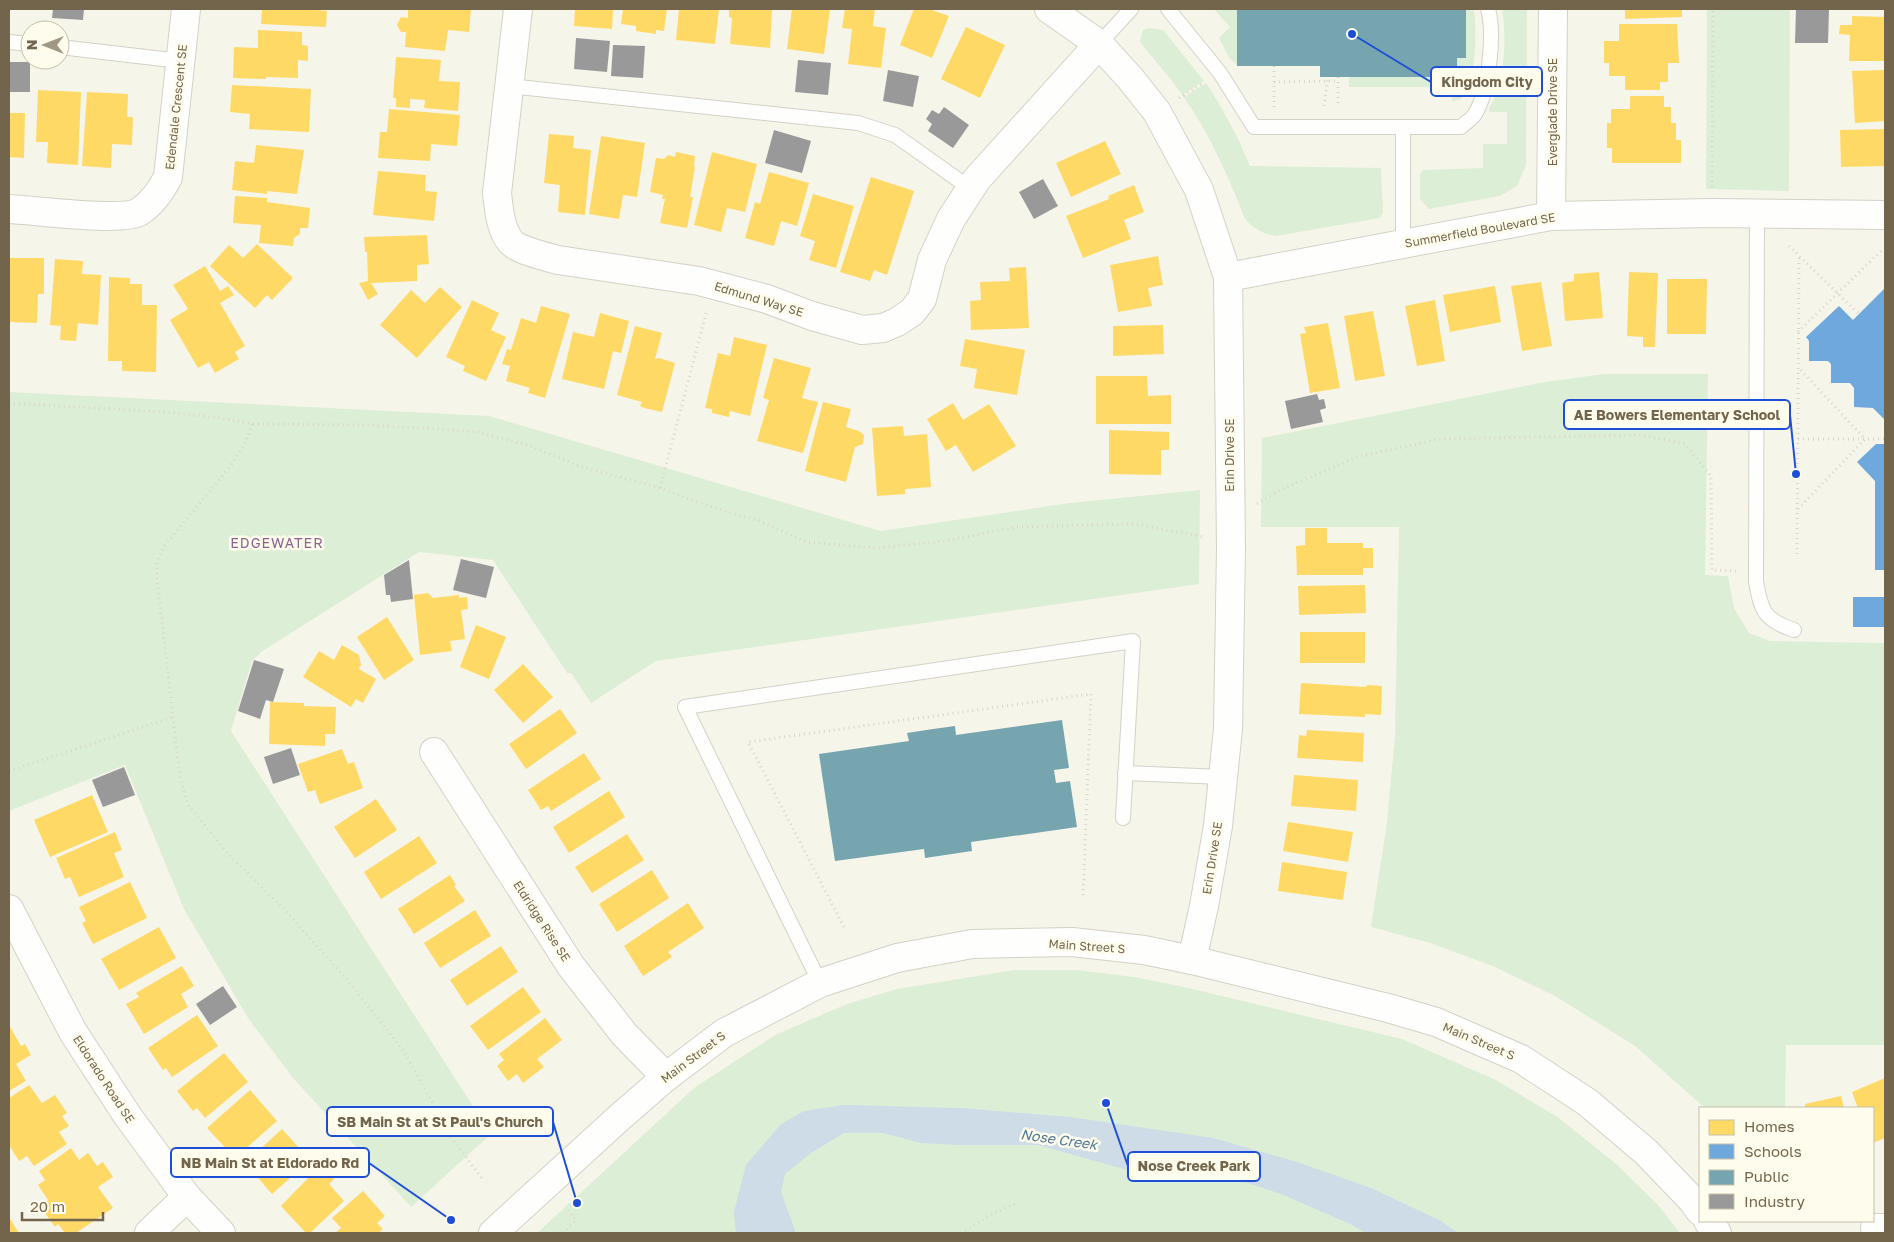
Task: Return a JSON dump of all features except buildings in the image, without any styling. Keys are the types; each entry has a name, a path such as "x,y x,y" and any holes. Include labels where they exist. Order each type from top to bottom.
{"street":[{"name":"Edendale Crescent SE","path":"9,209 118,217 137,213 152,202 161,191 168,177 186,9"},
{"name":"Edmund Way SE","path":"518,9 497,193 500,221 511,242 536,255 558,260 698,281 767,299 812,316 862,330 883,328 897,322 912,312 922,299 932,260 951,219 971,189 1005,146 1099,44"},
{"name":"Erin Drive SE","path":"1048,9 1099,44 1158,112 1199,190 1228,277 1229,684 1224,777 1218,826 1192,960"},
{"name":"Everglade Drive SE","path":"1551,216 1553,9"},
{"name":"Summerfield Boulevard SE","path":"1228,277 1551,216 1712,213 1885,215"},
{"name":"Eldridge Rise SE","path":"434,752 572,966 624,1034 666,1077"},
{"name":"Eldorado Road SE","path":"9,909 73,1032 127,1115 187,1198 221,1233"},
{"name":"Main Street S","path":"493,1233 666,1077 724,1033 820,983 897,958 972,944 1072,942 1144,950 1192,960 1388,1008 1436,1022 1521,1059 1587,1102 1639,1146 1692,1200 1699,1210"},
{"path":"149,1233 187,1198"},
{"path":"1709,1222 1717,1233"}],"lane":[{"path":"1099,44 1131,9"},
{"path":"1168,9 1220,73 1254,127 1460,127 1475,115 1482,96 1490,62 1490,18 1488,9"},
{"path":"70,49 180,61"},
{"path":"509,86 858,123 895,135 971,189"},
{"path":"1403,127 1403,244"},
{"path":"1757,214 1755,571 1759,599 1764,613 1776,624 1794,630"},
{"path":"820,983 685,708 1133,641 1123,818"},
{"path":"1125,773 1224,777"}],"path":[{"path":"1712,213 1713,9"},
{"path":"1274,66 1275,127"},
{"path":"1158,112 1220,73"},
{"path":"1323,127 1327,79"},
{"path":"1274,82 1338,79 1338,127"},
{"path":"1789,246 1859,314"},
{"path":"1798,332 1882,250"},
{"path":"1797,554 1799,256"},
{"path":"660,488 713,285"},
{"path":"1798,367 1865,439"},
{"path":"9,402 164,412 221,418 252,424 370,425 478,432 530,446 579,466 660,488 714,508 759,521 806,542 876,548 945,541 1017,527 1134,524 1202,537 1280,490 1357,457 1439,439 1640,435 1685,444 1711,476 1712,570 1755,571"},
{"path":"252,424 246,442 229,468 165,545 157,561 157,578 180,778 188,806 228,854 283,908 349,982 403,1050 454,1141 484,1180"},
{"path":"1798,439 1885,439"},
{"path":"1797,510 1865,439"},
{"path":"844,927 748,742 1091,694 1083,898"},
{"path":"9,771 173,717"},
{"path":"961,1233 994,1213 1017,1203"},
{"path":"563,1233 576,1220 568,1211"}],"green space":[{"path":"1214,9 1237,9 1237,65 1228,56 1219,38 1230,27"},
{"path":"1458,9 1474,9 1475,55 1470,77 1461,99 1452,102 1453,87 1457,82 1457,58 1466,57 1466,10"},
{"path":"1502,9 1527,9 1526,165 1517,186 1500,196 1429,209 1420,199 1420,174 1423,170 1483,168 1483,144 1507,144 1507,112 1490,112 1489,109 1498,85 1503,60 1504,22"},
{"path":"1707,9 1790,9 1789,191 1706,189"},
{"path":"1149,28 1163,30 1204,81 1184,94 1186,96 1206,83 1219,103 1250,166 1381,168 1383,212 1380,218 1276,236 1267,234 1252,226 1245,219 1218,156 1193,110 1140,42 1143,30"},
{"path":"1349,77 1439,77 1439,87 1349,87"},
{"path":"1604,374 1708,374 1705,575 1728,576 1734,608 1749,633 1770,641 1885,643 1885,1045 1786,1045 1785,1107 1704,1107 1635,1046 1555,996 1493,966 1430,943 1371,927 1387,822 1395,736 1399,527 1261,527 1262,438 1545,382"},
{"path":"9,392 489,416 881,531 1070,503 1200,490 1199,584 656,661 591,703 571,673 567,673 493,560 419,552 261,652 252,661 231,731 491,1134 411,1207 293,1078 248,1018 184,909 125,765 9,811"},
{"path":"1014,970 1077,970 1134,977 1184,987 1402,1039 1496,1080 1559,1118 1615,1163 1659,1206 1680,1233 537,1233 694,1088 775,1035 847,1004 897,989"}],"water":[{"name":"Nose Creek","path":"844,1105 961,1108 1070,1117 1213,1138 1297,1162 1371,1188 1441,1221 1458,1233 1366,1233 1350,1224 1281,1194 1221,1174 1138,1173 1038,1145 921,1143 883,1133 844,1133 811,1153 785,1174 781,1192 796,1233 736,1233 734,1212 746,1165 781,1124 804,1111"}],"place":[{"name":"Kingdom City","path":"1352,34"},
{"name":"AE Bowers Elementary School","path":"1796,474"},
{"name":"Nose Creek Park","path":"1106,1103"},
{"name":"SB Main St at St Paul's Church","path":"577,1203"},
{"name":"NB Main St at Eldorado Rd","path":"451,1220"}],"district":[{"name":"EDGEWATER","path":"277,542"}]}
